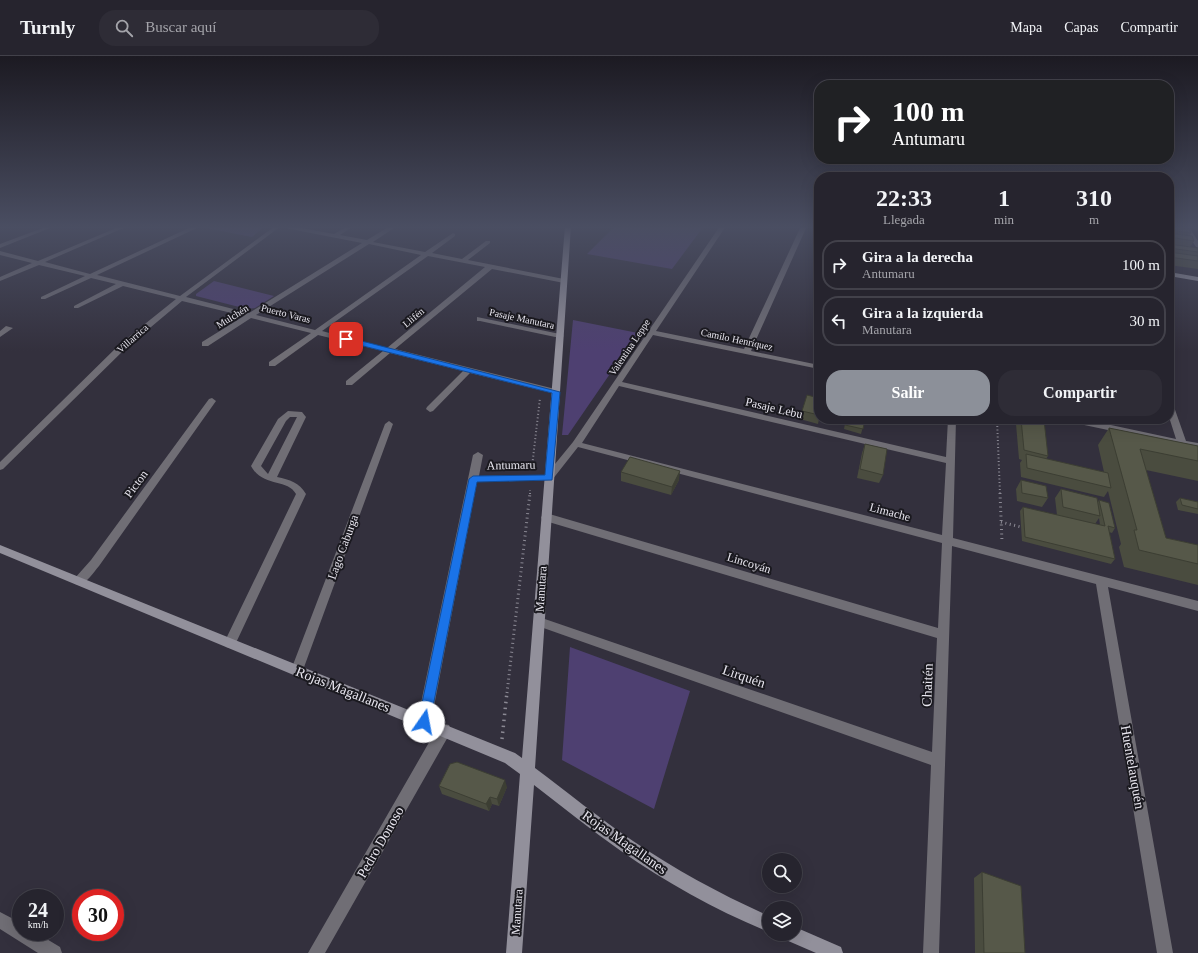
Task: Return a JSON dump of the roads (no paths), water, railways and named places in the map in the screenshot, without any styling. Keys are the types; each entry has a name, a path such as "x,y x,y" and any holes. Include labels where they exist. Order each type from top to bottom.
{"main road":[{"name":"Manutara","path":"514,953 565,268"},
{"path":"1174,275 1198,278"},
{"name":"Rojas Magallanes","path":"0,549 510,758 627,846 668,873 720,901 762,921"},
{"path":"802,938 835,953"}],"street":[{"path":"0,280 27,268"},
{"name":"Puerto Varas","path":"63,268 556,392"},
{"path":"43,298 106,268"},
{"name":"Villarrica","path":"0,467 115,353 181,298 222,268"},
{"name":"Mulchén","path":"205,344 327,268"},
{"path":"272,364 407,268"},
{"name":"Llifén","path":"349,383 489,268"},
{"path":"500,268 564,281"},
{"name":"Valentina Leppe","path":"549,478 576,444 695,268"},
{"path":"747,352 785,268"},
{"path":"76,308 123,283"},
{"name":"Pasaje Manutara","path":"480,319 560,336"},
{"path":"0,335 9,328"},
{"name":"Camilo Henríquez","path":"651,332 814,366"},
{"path":"430,409 468,370"},
{"name":"Pasaje Lebu","path":"617,383 950,461"},
{"name":"Picton","path":"79,581 94,563 212,401"},
{"path":"230,643 301,494 297,487 271,478 257,470 258,462 284,416 292,413 299,414 302,416 301,419 271,478"},
{"path":"1174,419 1182,442"},
{"name":"Lago Caburga","path":"298,670 389,424"},
{"name":"Chaitén","path":"931,953 952,424"},
{"path":"1094,424 1198,446"},
{"name":"Limache","path":"576,444 1198,606"},
{"path":"424,722 478,456"},
{"name":"Antumaru","path":"473,479 549,478"},
{"name":"Lincoyán","path":"546,517 944,635"},
{"name":"Huentelauquén","path":"1101,580 1165,953"},
{"name":"Lirquén","path":"539,622 939,761"},
{"name":"Pedro Donoso","path":"316,953 444,730"},
{"path":"0,920 54,953"}]}
